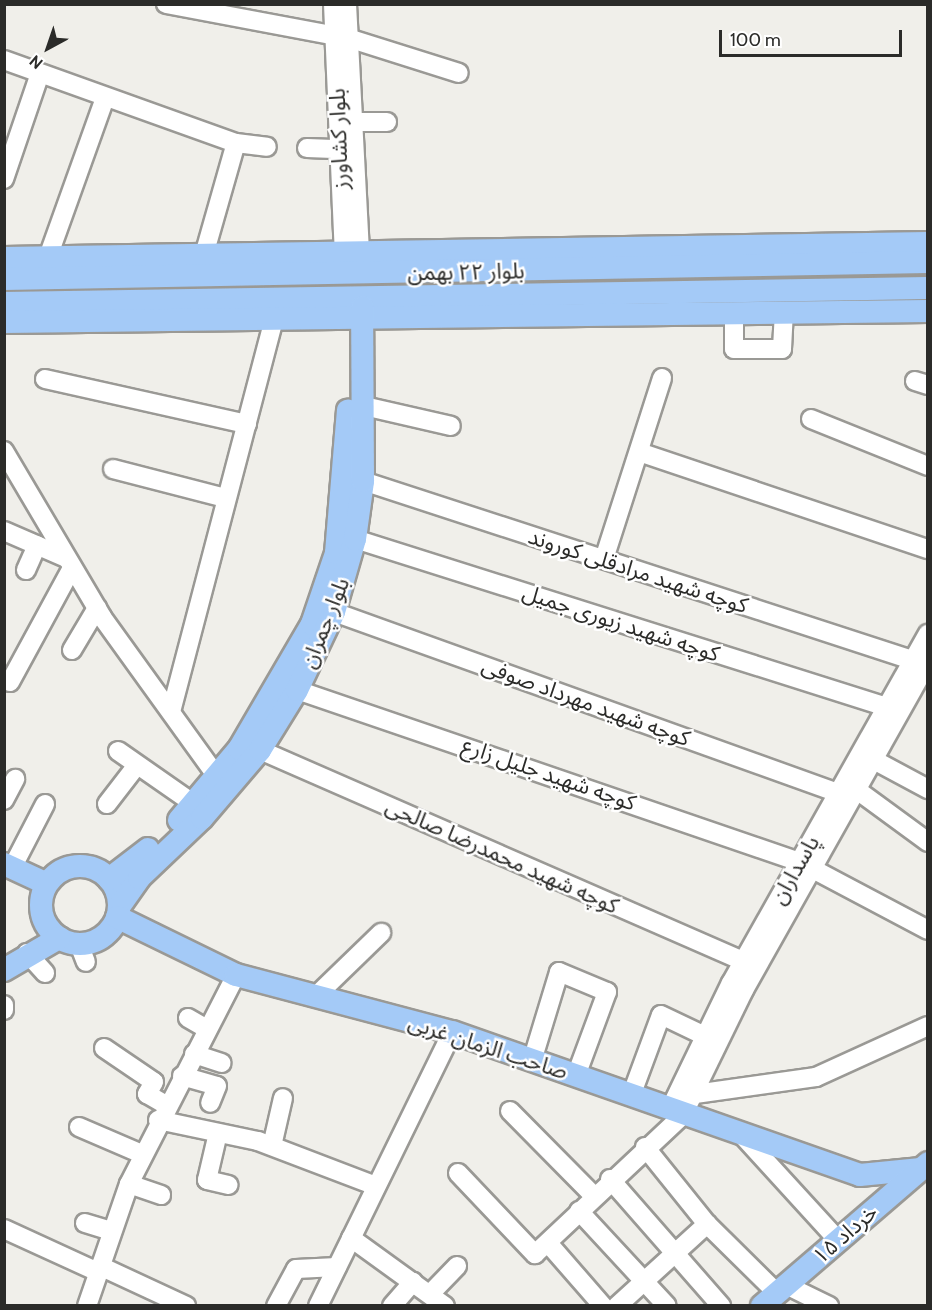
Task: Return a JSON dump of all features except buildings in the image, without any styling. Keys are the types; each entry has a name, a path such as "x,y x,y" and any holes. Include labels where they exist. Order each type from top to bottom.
{"main road":[{"name":"بلوار ۲۲ بهمن","path":"4,279 927,243"},
{"name":"بلوار ۲۲ بهمن","path":"4,258 204,255 352,264 927,262"},
{"name":"بلوار چمران","path":"109,879 194,804 282,684 312,624 336,553 349,438 354,321 352,264"},
{"name":"بلوار ۲۲ بهمن","path":"4,303 927,288"},
{"name":"بلوار ۲۲ بهمن","path":"4,322 273,322 927,311"},
{"name":"بلوار چمران","path":"118,912 139,878 201,818 260,750 297,690 334,612 355,539 363,481 364,406 354,321"},
{"path":"8,866 47,884"},
{"path":"4,970 42,913 47,884 72,867 92,868 109,879 118,912 98,940 75,948 16,954"},
{"name":"صاحب الزمان غربی","path":"118,912 236,975 452,1032 860,1175"},
{"path":"42,913 75,948"},
{"path":"876,1208 860,1175 924,1166"},
{"name":"۱۵ خرداد","path":"775,1295 924,1166"}],"street":[{"path":"166,4 342,39 459,73"},
{"name":"بلوار کشاورز","path":"333,4 342,39 353,122 352,264"},
{"name":"بلوار کشاورز","path":"347,4 342,39 340,149 352,264"},
{"path":"4,60 39,76 236,143 267,147"},
{"path":"4,179 39,76"},
{"path":"48,257 105,98"},
{"path":"353,122 387,122"},
{"path":"204,255 236,143"},
{"path":"307,148 340,149"},
{"path":"734,314 734,349 782,349 784,314"},
{"path":"172,708 225,498 273,322"},
{"path":"45,378 247,424"},
{"path":"604,559 662,378"},
{"path":"364,406 451,426"},
{"path":"811,419 927,466"},
{"path":"4,451 97,608 172,708 216,775"},
{"path":"639,452 927,549"},
{"path":"113,469 225,498"},
{"path":"4,472 23,480"},
{"name":"کوچه شهید مرادقلی کوروند","path":"363,481 920,661"},
{"path":"4,531 37,545 69,563"},
{"name":"کوچه شهید زیوری جمیل","path":"355,539 887,707"},
{"path":"26,570 37,545"},
{"path":"10,682 69,563"},
{"path":"72,650 97,608"},
{"name":"کوچه شهید مهرداد صوفی","path":"334,612 838,794"},
{"name":"پاسداران","path":"677,1112 705,1036 743,961 857,790 872,759 921,686 920,661 927,634"},
{"name":"پاسداران","path":"677,1112 695,1094 838,794 887,707 920,661"},
{"name":"کوچه شهید جلیل زارع","path":"297,690 806,865 927,930"},
{"name":"کوچه شهید محمدرضا صالحی","path":"260,750 743,961"},
{"path":"118,751 194,804"},
{"path":"872,759 927,789"},
{"path":"107,804 137,765"},
{"path":"4,800 15,779"},
{"path":"857,790 927,842"},
{"path":"8,866 45,804"},
{"path":"316,996 381,933"},
{"path":"16,954 45,973"},
{"path":"531,1060 559,972 607,992 576,1076"},
{"path":"87,1305 111,1231 142,1154 236,975"},
{"path":"4,1005 4,1011"},
{"path":"631,1096 660,1015 705,1036"},
{"path":"189,1018 207,1029"},
{"path":"695,1094 816,1077 927,1026"},
{"path":"318,1305 452,1032"},
{"path":"104,1048 154,1083 147,1094 162,1113 218,1133 272,1146 376,1186"},
{"path":"194,1053 222,1063"},
{"path":"182,1076 217,1086 210,1103"},
{"path":"272,1146 283,1098"},
{"path":"510,1111 594,1196"},
{"path":"542,1249 677,1112"},
{"path":"79,1127 142,1154"},
{"path":"218,1133 207,1180 228,1185"},
{"path":"742,1135 838,1240"},
{"path":"645,1147 707,1224 775,1295 829,1305"},
{"path":"458,1173 603,1305"},
{"path":"610,1179 721,1305"},
{"path":"129,1184 161,1195"},
{"path":"579,1211 667,1305"},
{"path":"86,1223 111,1231"},
{"path":"617,1305 644,1283 673,1252 707,1224"},
{"path":"4,1230 99,1269 154,1298 186,1305"},
{"path":"351,1238 440,1302 457,1266"},
{"path":"276,1305 296,1269 337,1267"},
{"path":"392,1305 413,1282"}]}
